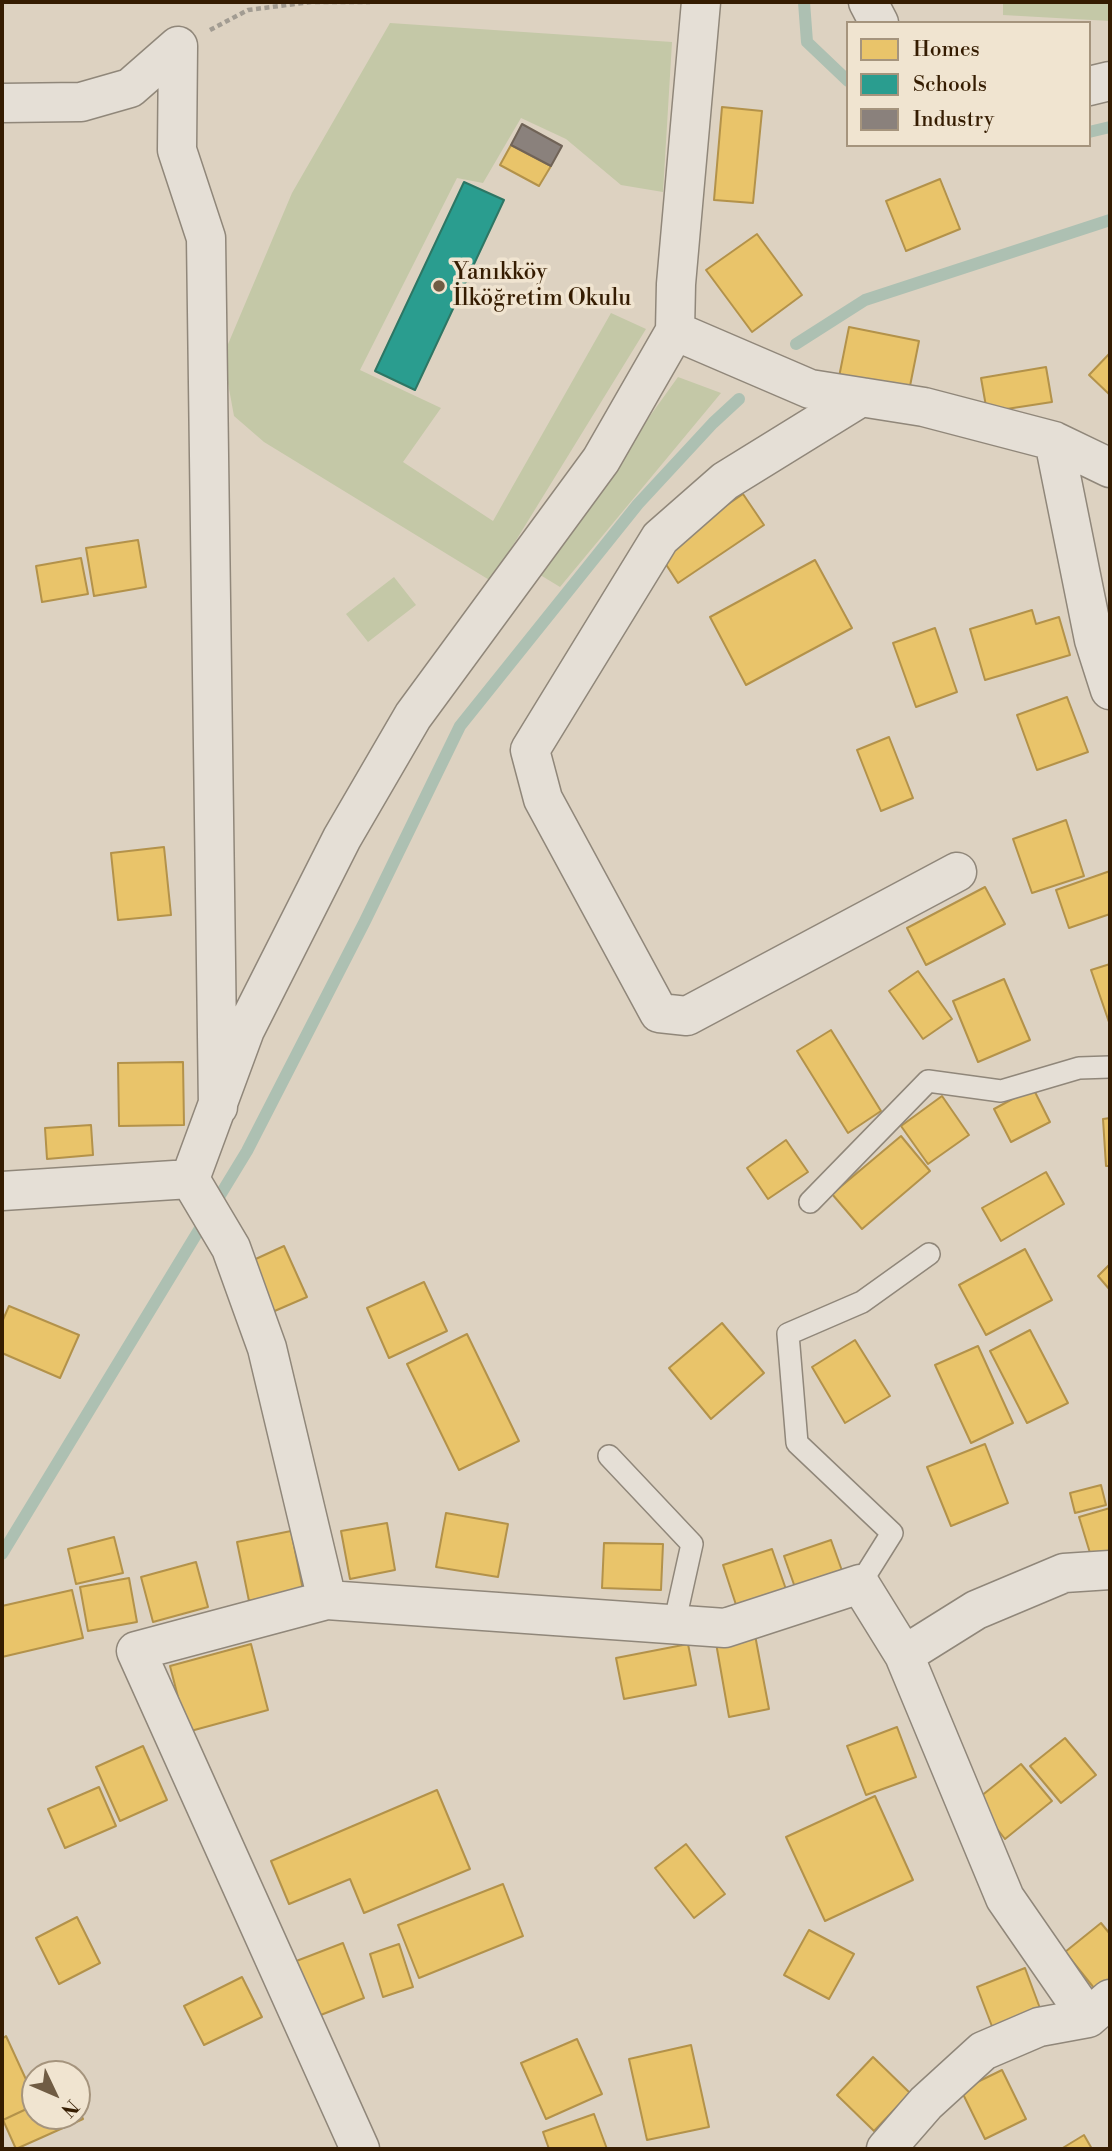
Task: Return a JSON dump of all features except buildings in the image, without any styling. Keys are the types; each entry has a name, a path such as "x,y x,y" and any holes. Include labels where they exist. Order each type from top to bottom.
{"street":[{"path":"327,1600 267,1348 231,1248 193,1184 244,1030 342,838 407,727 601,460 675,331 676,284 701,2"},
{"path":"868,2 877,21"},
{"path":"2,103 81,102 130,88 178,46"},
{"path":"178,46 177,150 206,237 218,1107"},
{"path":"1091,86 1110,81"},
{"path":"675,331 810,388 924,407 1054,441 1110,468"},
{"path":"861,397 725,481 660,538 530,750 543,799 659,1013 687,1016 957,872"},
{"path":"1054,441 1094,640 1110,690"},
{"path":"2,1191 193,1184"},
{"path":"904,1655 976,1610 1064,1573 1110,1570"},
{"path":"360,2149 136,1651 327,1600 724,1628 860,1584 904,1655 1005,1898 1099,2008 1039,2027 983,2051 926,2103 886,2149"}],"lane":[{"path":"810,1202 928,1081 1001,1091 1079,1068 1110,1067"},
{"path":"860,1584 892,1532 797,1443 788,1334 862,1301 929,1254"},
{"path":"609,1456 692,1544 674,1625"}],"path":[{"path":"178,46 248,10 313,2 370,2"}],"green space":[{"path":"1003,2 1110,2 1110,21 1003,15"},
{"path":"390,23 672,42 663,192 621,185 566,139 521,118 483,183 457,178 360,370 441,408 403,462 493,521 611,313 646,329 491,581 264,442 234,416 223,356 292,193"},
{"path":"678,377 721,393 560,587 537,573"},
{"path":"394,577 416,605 368,642 346,614"}],"waterway":[{"path":"804,2 807,42 846,79"},
{"path":"1091,132 1110,127"},
{"path":"796,344 865,300 1110,220"},
{"path":"2,1554 247,1151 365,921 460,726 638,504 713,423 739,399"}],"place":[{"name":"Yanıkköy İlköğretim Okulu","path":"439,286"}]}
